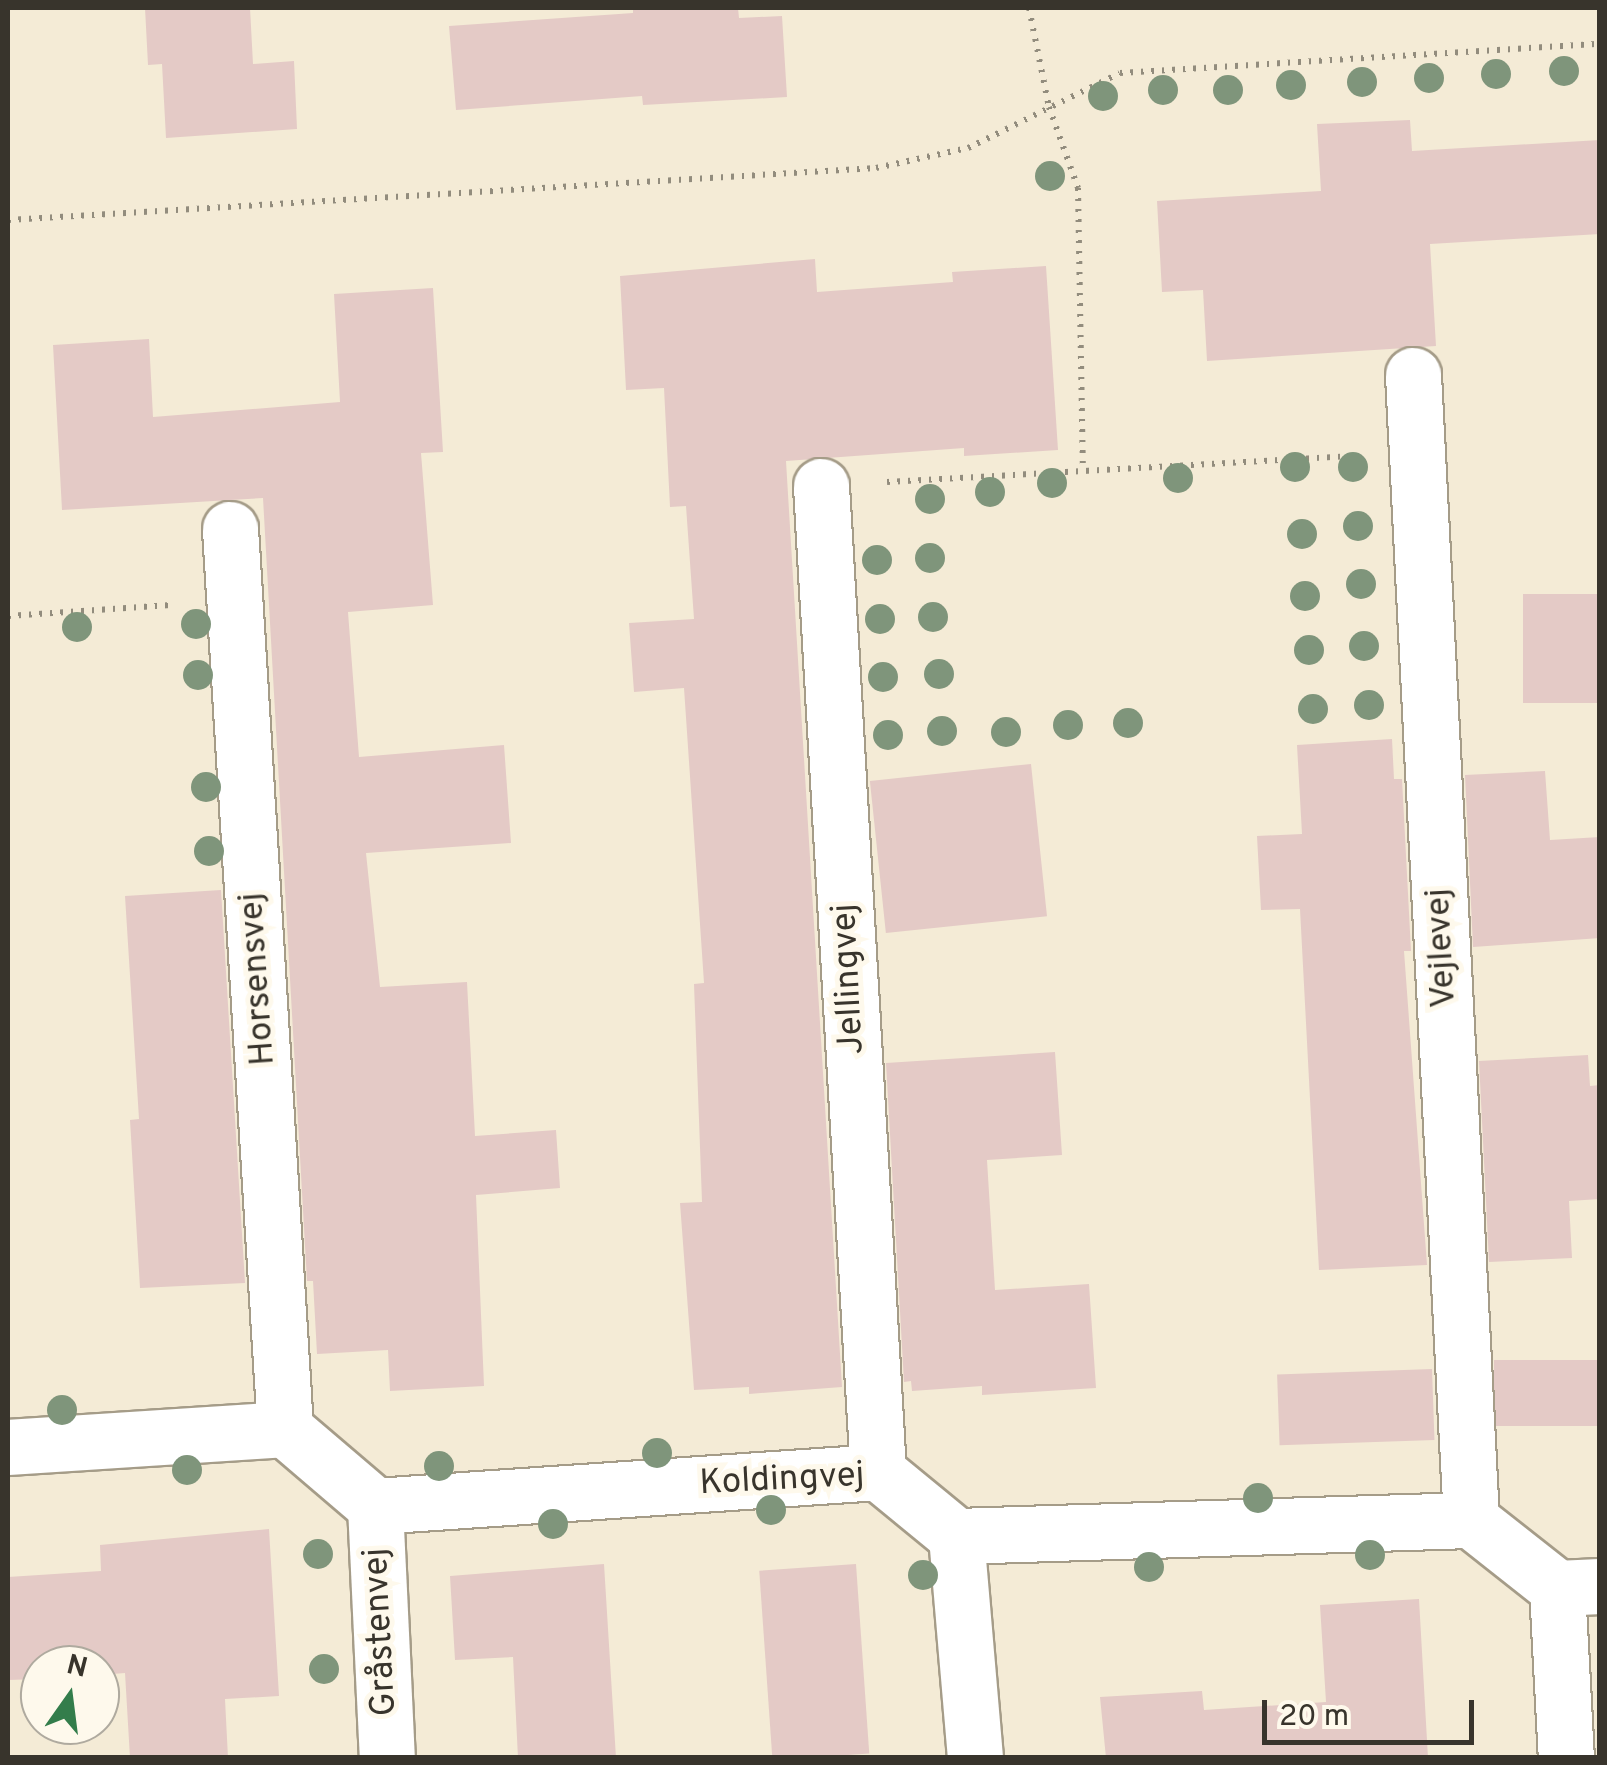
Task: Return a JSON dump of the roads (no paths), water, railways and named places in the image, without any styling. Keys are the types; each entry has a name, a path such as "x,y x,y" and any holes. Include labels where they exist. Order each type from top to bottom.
{"street":[{"name":"Vejlevej","path":"1413,375 1471,1520"},
{"name":"Jellingvej","path":"821,486 878,1472"},
{"name":"Horsensvej","path":"230,529 285,1429"},
{"path":"8,1447 285,1429 375,1506"},
{"name":"Koldingvej","path":"375,1506 878,1472 956,1536"},
{"name":"Gråstenvej","path":"375,1506 388,1758"},
{"path":"975,1758 956,1536 1471,1520 1578,1587 1566,1758"}]}
